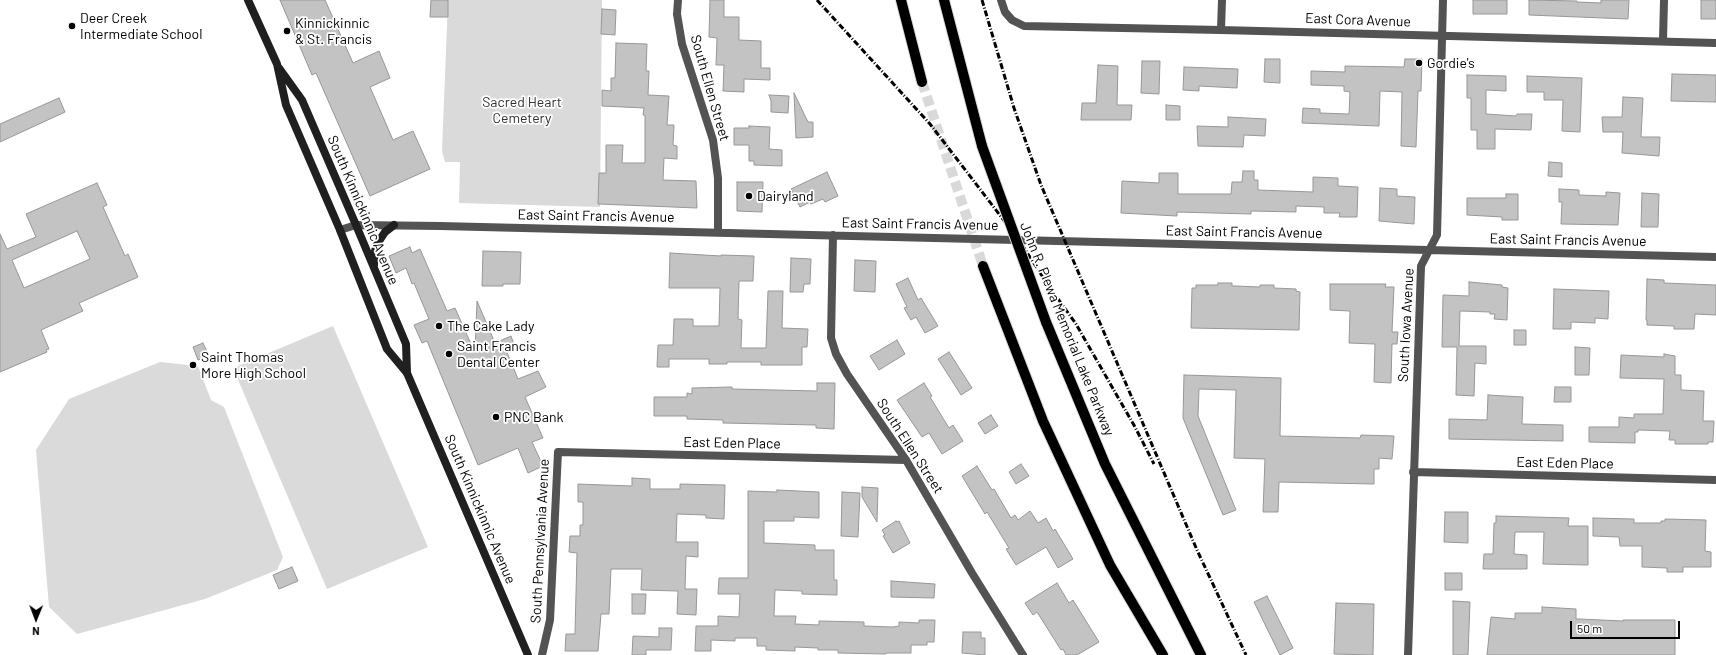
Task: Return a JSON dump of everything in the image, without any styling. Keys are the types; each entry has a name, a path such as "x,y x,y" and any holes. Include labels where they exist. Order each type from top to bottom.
{"main road":[{"name":"South Kinnickinnic Avenue","path":"248,0 276,64 286,105 340,230 387,350 407,372 528,655"},
{"path":"901,0 922,82"},
{"name":"John R. Plewa Memorial Lake Parkway","path":"944,0 982,146 1046,322 1105,464 1201,655"},
{"name":"South Kinnickinnic Avenue","path":"276,64 302,100 356,225 406,344 407,372"},
{"path":"374,268 377,244 385,232 394,225"},
{"path":"983,266 1043,421 1110,565 1163,655"}],"street":[{"name":"South Ellen Street","path":"678,0 677,14 682,44 713,140 718,178 718,232"},
{"name":"East Cora Avenue","path":"1001,0 1005,12 1012,20 1024,26 1716,43"},
{"path":"1221,30 1222,0"},
{"name":"South Iowa Avenue","path":"1408,655 1421,266 1437,235 1443,0"},
{"path":"1663,41 1664,0"},
{"name":"East Saint Francis Avenue","path":"340,230 356,225 394,225 1716,257"},
{"name":"South Ellen Street","path":"833,235 832,343 847,374 906,460 972,573 1023,655"},
{"name":"East Eden Place","path":"558,452 906,460"},
{"name":"South Pennsylvania Avenue","path":"542,655 550,620 558,452"},
{"name":"East Eden Place","path":"1413,472 1716,480"}],"green space":[{"name":"Sacred Heart Cemetery","path":"448,0 602,0 600,207 459,203 460,162 445,162 442,151"},
{"path":"333,326 428,547 327,589 233,368"},
{"path":"160,362 198,366 211,400 224,407 283,557 277,570 205,599 77,634 49,607 36,450 69,399"}],"building":[{"path":"280,0 325,0 353,63 379,51 390,78 370,87 393,140 413,131 430,169 370,196 316,73 312,75"},
{"path":"431,0 448,0 448,17 430,17"},
{"path":"710,0 724,0 724,17 739,17 739,40 761,41 761,68 770,68 770,80 744,79 744,92 723,91 724,65 716,65 717,38 709,37"},
{"path":"1473,0 1507,0 1507,14 1473,14"},
{"path":"1529,0 1601,3 1601,0 1629,0 1628,19 1529,15"},
{"path":"1701,0 1716,0 1716,19 1701,19"},
{"path":"602,9 616,10 615,35 601,34"},
{"path":"616,43 647,44 646,71 649,71 648,95 669,96 667,125 674,125 673,145 677,146 677,159 664,158 663,180 696,181 697,208 598,204 599,173 606,173 606,145 623,145 622,163 645,163 644,108 602,106 602,90 611,91 611,78 615,78"},
{"path":"1265,59 1280,59 1280,83 1264,82"},
{"path":"1405,59 1422,59 1421,91 1418,91 1416,147 1401,146 1402,92 1380,91 1379,126 1302,123 1303,108 1320,109 1320,113 1349,114 1350,92 1344,91 1344,86 1311,85 1311,71 1345,72 1345,66 1404,67"},
{"path":"1142,61 1160,61 1159,94 1141,93"},
{"path":"1098,65 1118,66 1117,105 1132,105 1131,120 1081,120 1082,103 1096,103"},
{"path":"1184,67 1238,69 1237,88 1199,86 1199,91 1183,90"},
{"path":"1672,74 1716,75 1716,102 1671,101"},
{"path":"1467,75 1506,76 1506,91 1486,90 1486,114 1516,116 1517,114 1532,114 1531,130 1495,129 1495,149 1477,149 1477,130 1471,130 1471,98 1467,98"},
{"path":"1527,76 1582,78 1580,132 1562,131 1563,100 1544,100 1544,92 1527,92"},
{"path":"794,93 808,122 813,122 813,137 796,138"},
{"path":"769,95 789,96 788,113 771,112 771,101"},
{"path":"1623,97 1643,98 1641,137 1660,137 1659,156 1622,153 1623,132 1603,132 1602,117 1622,117"},
{"path":"59,98 65,112 0,142 0,124"},
{"path":"1166,105 1180,106 1180,120 1166,120"},
{"path":"1228,117 1266,119 1265,136 1244,135 1243,147 1198,146 1197,126 1228,127"},
{"path":"749,126 770,127 769,149 782,150 782,166 754,165 754,161 749,161 749,145 734,145 734,128 749,128"},
{"path":"1549,162 1562,163 1562,177 1548,176"},
{"path":"1243,171 1254,171 1254,180 1258,180 1258,190 1313,192 1313,177 1338,178 1338,186 1358,187 1357,217 1339,217 1340,213 1324,213 1324,207 1296,206 1296,212 1251,211 1251,214 1177,212 1177,216 1121,213 1122,181 1159,183 1159,173 1178,173 1178,194 1231,194 1232,182 1242,182"},
{"path":"827,172 838,196 825,202 823,199 811,204 810,202 800,207 791,189"},
{"path":"737,182 763,182 762,212 737,211"},
{"path":"97,183 107,205 103,207 125,256 128,254 138,277 79,303 83,311 41,330 49,349 46,350 47,352 0,372 0,234 7,249 36,237 26,214","holes":["77,231 90,259 24,288 12,260"]},
{"path":"1380,188 1397,189 1397,196 1415,197 1414,224 1379,221"},
{"path":"1559,189 1579,190 1579,195 1606,196 1606,192 1620,193 1618,225 1561,224 1562,202 1559,202"},
{"path":"1642,193 1659,194 1658,227 1641,227"},
{"path":"1506,194 1518,194 1518,220 1502,220 1502,217 1467,215 1467,198 1506,198"},
{"name":"PNC Bank","path":"410,247 412,253 420,249 447,311 455,308 475,353 477,301 495,343 511,336 515,347 506,350 518,379 538,371 546,387 525,397 543,438 532,442 543,466 528,473 518,448 478,465 427,341 422,343 414,325 429,319 414,283 412,284 406,268 396,273 389,256"},
{"path":"483,251 521,252 520,284 482,286"},
{"path":"670,253 754,256 753,281 739,281 738,319 742,320 741,348 766,348 768,291 783,291 782,328 808,329 807,347 802,347 802,365 761,365 761,362 727,362 727,364 709,364 709,359 669,359 669,367 657,367 658,345 673,345 674,319 693,319 693,326 719,326 720,288 669,288"},
{"path":"791,258 811,259 810,284 804,284 803,292 790,292"},
{"path":"855,260 876,261 875,292 854,291"},
{"path":"908,278 918,300 921,298 938,326 925,333 916,317 911,320 904,308 907,307 896,284"},
{"path":"1647,279 1664,280 1664,283 1716,285 1716,315 1695,314 1694,329 1674,329 1674,326 1647,325"},
{"path":"1469,282 1502,285 1502,287 1508,288 1507,320 1494,319 1495,314 1490,314 1490,312 1460,311 1459,346 1486,346 1486,364 1475,363 1474,396 1456,395 1457,347 1442,347 1443,295 1469,296"},
{"path":"1218,283 1232,283 1232,286 1260,287 1260,285 1274,285 1274,288 1296,289 1296,291 1300,292 1299,330 1191,328 1192,288 1196,288 1196,285 1218,285"},
{"path":"1330,284 1386,284 1385,287 1394,287 1392,332 1398,332 1397,344 1392,344 1391,383 1374,382 1375,344 1349,343 1350,311 1330,310"},
{"path":"1554,289 1609,291 1608,319 1595,318 1595,323 1571,322 1571,329 1553,329"},
{"path":"1514,330 1526,330 1526,345 1514,345"},
{"path":"897,340 905,354 879,370 870,356"},
{"path":"203,343 209,356 198,360 193,347"},
{"path":"1575,347 1590,348 1589,375 1575,375"},
{"path":"949,352 972,388 961,395 938,359"},
{"path":"1664,354 1675,356 1675,375 1681,375 1681,390 1704,391 1703,421 1714,421 1713,442 1708,442 1708,444 1675,444 1675,440 1669,440 1670,431 1638,430 1638,432 1635,432 1635,443 1589,442 1589,427 1619,427 1619,417 1634,418 1634,414 1663,414 1664,379 1620,378 1621,355 1664,357"},
{"path":"1184,375 1281,378 1280,436 1360,438 1361,435 1394,436 1392,459 1379,458 1379,469 1374,469 1374,484 1279,482 1278,512 1263,512 1265,459 1234,458 1236,390 1199,389 1198,416 1236,510 1223,515 1183,418"},
{"path":"817,383 835,383 834,429 816,428 816,425 723,423 723,420 687,419 687,416 654,416 654,397 687,397 687,393 692,394 692,388 732,387 732,389 817,391"},
{"path":"924,383 932,396 930,397 949,428 953,425 963,441 942,454 929,433 922,437 897,400"},
{"path":"1555,387 1571,387 1571,402 1554,402"},
{"path":"1488,395 1523,397 1522,424 1563,425 1563,441 1449,439 1449,419 1487,420"},
{"path":"991,415 998,426 985,434 978,423"},
{"path":"1021,464 1029,476 1016,484 1009,472"},
{"path":"977,466 992,490 994,489 1011,518 1015,515 1018,520 1030,511 1038,523 1046,518 1053,531 1055,529 1073,559 1058,568 1046,547 1016,565 1006,549 1009,548 987,512 985,514 962,476"},
{"path":"632,478 650,479 650,489 680,489 680,484 725,485 724,519 706,518 706,515 677,514 676,542 698,542 698,557 686,556 685,589 697,589 696,615 677,614 678,591 641,590 642,569 611,569 609,614 601,614 598,651 565,651 566,634 575,634 577,553 569,552 570,536 580,536 580,525 583,525 583,502 578,502 578,484 632,486"},
{"path":"862,487 878,488 877,522 862,497"},
{"path":"777,490 819,492 819,518 794,517 794,521 764,521 764,543 815,545 815,550 834,550 834,580 837,580 837,595 802,594 802,591 775,590 774,616 796,616 795,624 819,625 819,621 864,622 864,626 893,627 899,626 899,622 919,623 919,620 935,620 934,642 927,642 927,645 911,645 911,653 886,654 838,653 838,650 818,650 818,648 795,647 795,651 766,650 766,646 757,646 757,638 735,638 735,641 711,640 711,651 695,651 696,626 718,626 718,616 739,617 740,594 718,594 719,578 748,578 748,491 777,492"},
{"path":"842,492 860,493 858,537 841,536"},
{"path":"1445,512 1468,512 1468,543 1444,542"},
{"path":"1496,516 1569,518 1568,526 1588,526 1588,565 1543,564 1544,532 1515,532 1514,554 1527,555 1527,569 1483,569 1484,554 1493,554 1494,523 1496,523"},
{"path":"1593,518 1634,519 1634,523 1661,523 1661,521 1665,521 1665,519 1706,520 1705,551 1711,552 1711,567 1683,567 1683,572 1667,572 1667,568 1642,567 1642,546 1620,546 1619,537 1593,536"},
{"path":"896,521 899,521 910,543 893,553 883,536 885,535 882,530"},
{"path":"292,567 298,581 279,589 273,575"},
{"path":"1445,573 1462,573 1462,590 1445,590"},
{"path":"891,581 935,584 934,598 891,597"},
{"path":"1057,583 1069,603 1073,600 1099,642 1077,655 1066,655 1063,649 1061,650 1037,612 1033,615 1025,603"},
{"path":"632,594 646,594 645,614 632,614"},
{"path":"1267,596 1293,648 1280,655 1254,602"},
{"path":"1453,601 1470,602 1468,655 1453,655"},
{"path":"1336,603 1374,604 1373,655 1334,654"},
{"path":"1542,607 1576,609 1576,619 1623,621 1675,620 1675,655 1487,655 1491,617 1515,619 1515,613 1542,613"},
{"path":"659,628 672,628 671,650 646,650 646,655 632,655 633,636 659,637"},
{"path":"963,632 981,632 981,638 985,638 985,655 962,653"}],"tunnel":[{"path":"922,82 983,266"}],"railway":[{"path":"817,0 930,124 1019,240 1046,282 1076,324 1135,427 1154,464"},
{"path":"982,0 1014,108 1041,185 1197,550 1246,655"}],"place":[{"name":"Deer Creek Intermediate School","path":"72,26"},
{"name":"Kinnickinnic & St. Francis","path":"287,31"},
{"name":"Gordie's","path":"1419,63"},
{"name":"Dairyland","path":"749,196"},
{"name":"The Cake Lady","path":"439,326"},
{"name":"Saint Francis Dental Center","path":"449,354"},
{"name":"Saint Thomas More High School","path":"193,365"},
{"name":"PNC Bank","path":"496,417"}]}
